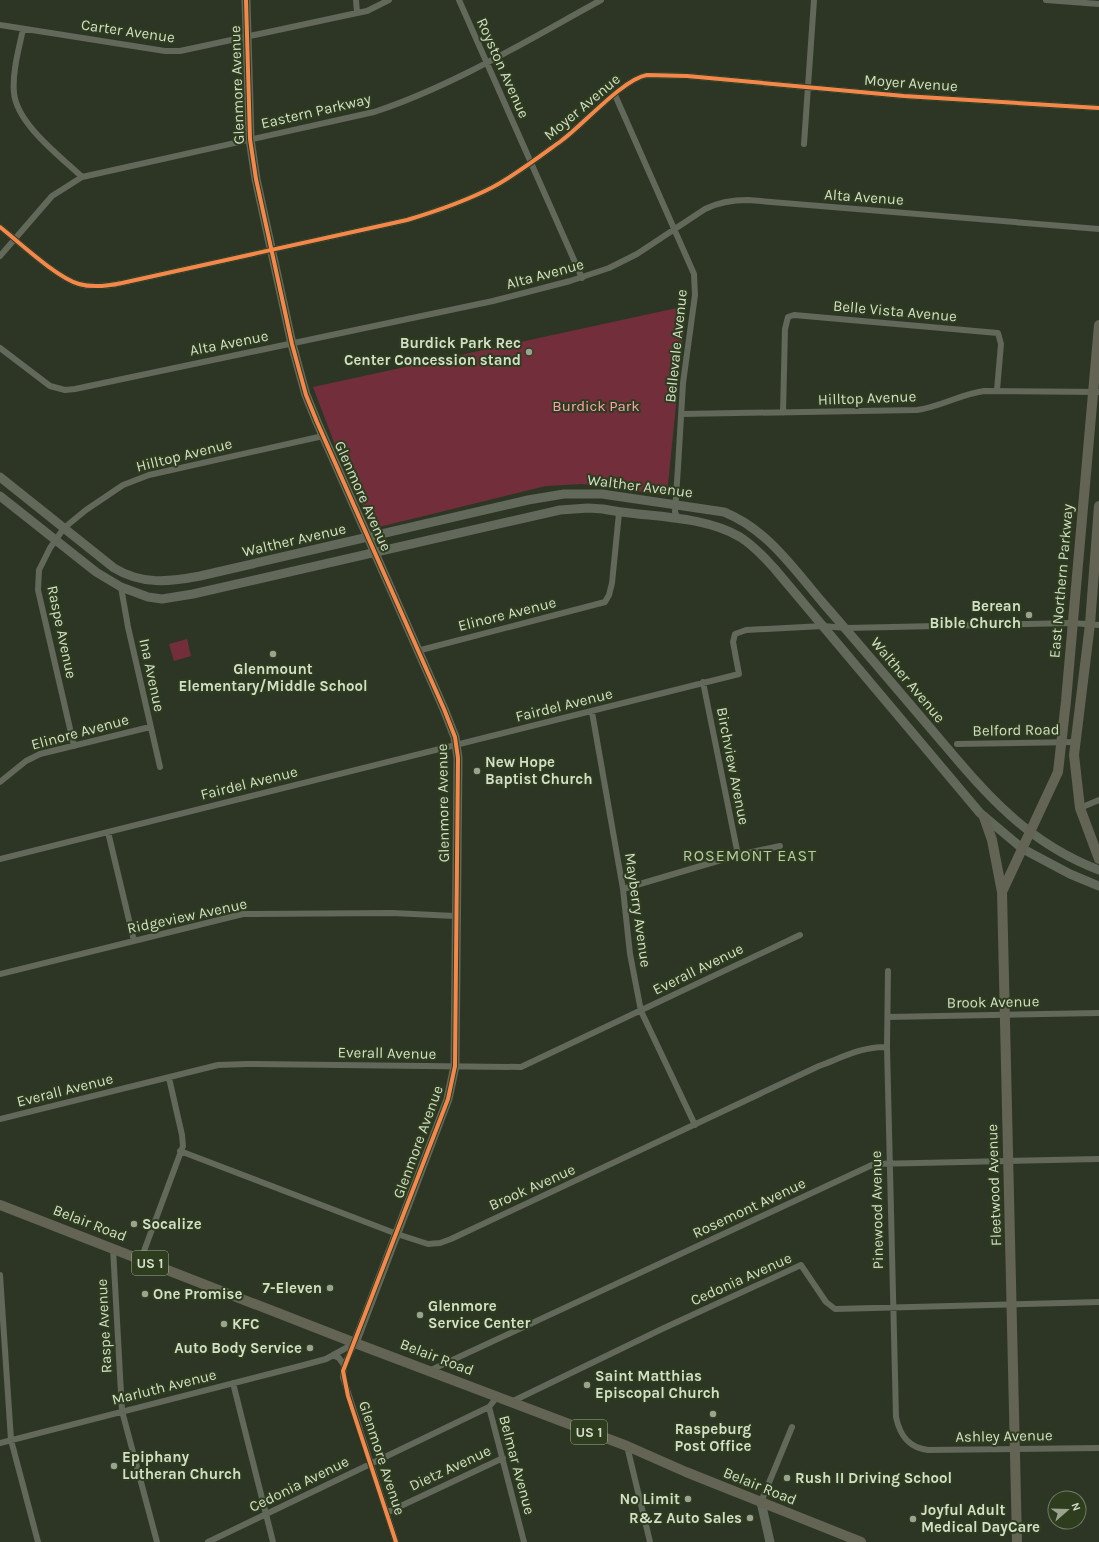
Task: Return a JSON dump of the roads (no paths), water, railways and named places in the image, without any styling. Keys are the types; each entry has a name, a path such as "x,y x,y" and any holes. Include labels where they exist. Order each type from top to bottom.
{"main road":[{"name":"Glenmore Avenue","path":"246,0 250,139 271,250 292,344 306,395 417,651 444,709 456,745 458,772 455,916 457,937 455,1066 448,1099 355,1343"},
{"name":"East Northern Parkway","path":"1030,833 1058,772 1062,742 1083,501 1096,392 1099,325"},
{"name":"Walther Avenue","path":"0,477 122,573 135,578 160,582 200,576 528,500 564,494 602,494 724,512 747,523 776,548 982,788 1030,833 1079,862 1099,870"},
{"name":"Walther Avenue","path":"0,496 96,572 121,587 148,597 162,599 177,597 548,512 588,508 679,520 707,525 727,531 746,542 774,568 984,817 1023,849 1070,874 1099,886"},
{"path":"1083,501 1099,504"},
{"name":"East Northern Parkway","path":"1099,504 1094,625 1076,742 1075,774 1080,808 1097,849 1099,859"},
{"path":"984,817 992,840 1002,892"},
{"name":"Fleetwood Avenue","path":"1017,1542 1013,1304 1002,892 1030,833"},
{"name":"Belair Road","path":"0,1205 355,1343 431,1370 626,1446 861,1542"},
{"path":"762,1502 770,1542"}],"street":[{"path":"356,0 357,13"},
{"name":"Carter Avenue","path":"0,25 173,52 357,13 371,9 389,0"},
{"name":"Royston Avenue","path":"459,0 582,278"},
{"name":"Eastern Parkway","path":"0,256 52,196 82,178 374,112 437,88 602,0"},
{"path":"804,144 814,0"},
{"path":"1046,0 1099,4"},
{"path":"22,29 14,80 14,92 18,109 29,125 82,178"},
{"name":"Moyer Avenue","path":"0,226 60,274 79,284 108,286 408,220 443,209 492,188 563,140 633,79 640,76 655,74 807,86 904,96 1099,108"},
{"name":"Bellevale Avenue","path":"615,95 676,230 694,274 696,287 683,383 675,512 679,520"},
{"name":"Alta Avenue","path":"0,348 46,384 65,390 493,301 582,278 609,268 637,254 713,205 737,200 1099,229"},
{"name":"Belle Vista Avenue","path":"783,413 786,322 788,317 803,315 857,321 994,331 999,335 1001,344 997,390"},
{"name":"Hilltop Avenue","path":"682,414 916,410 936,406 966,394 997,390 1096,392"},
{"name":"Hilltop Avenue","path":"64,528 112,492 149,475 323,436"},
{"name":"Elinore Avenue","path":"417,651 602,603 607,600 612,584 618,513"},
{"name":"Raspe Avenue","path":"64,528 39,570 38,590 74,746"},
{"name":"Ina Avenue","path":"121,587 128,628 160,767"},
{"name":"Fairdel Avenue","path":"0,859 739,674 733,642 735,634 746,630 823,626 846,628 1072,623 1094,625"},
{"name":"Birchview Avenue","path":"703,682 738,855"},
{"name":"Mayberry Avenue","path":"592,712 623,889 630,954 641,1010 694,1125"},
{"name":"Elinore Avenue","path":"0,782 33,757 150,726"},
{"name":"Belford Road","path":"957,744 1076,742"},
{"path":"1080,808 1099,800"},
{"path":"108,832 134,941"},
{"path":"623,889 738,855 780,846"},
{"name":"Ridgeview Avenue","path":"0,974 244,914 405,913 455,916"},
{"name":"Everall Avenue","path":"0,1119 169,1078 199,1069 232,1064 521,1067 800,935"},
{"name":"Pinewood Avenue","path":"888,971 887,1048 892,1309 896,1417 900,1430 910,1444"},
{"name":"Brook Avenue","path":"888,1017 1006,1016 1099,1013"},
{"name":"Brook Avenue","path":"180,1151 397,1234 428,1244 440,1243 846,1055 875,1047 887,1048"},
{"path":"141,1259 165,1198 182,1146 182,1135 169,1078"},
{"name":"Rosemont Avenue","path":"431,1370 874,1164 890,1162 1099,1159"},
{"name":"Raspe Avenue","path":"113,1248 122,1411 157,1542"},
{"name":"Cedonia Avenue","path":"511,1402 664,1328 801,1265 826,1302 835,1309 892,1309 1099,1302"},
{"path":"0,1275 11,1440 38,1542"},
{"name":"Marluth Avenue","path":"0,1443 304,1365 333,1355 355,1343"},
{"name":"Glenmore Avenue","path":"355,1343 344,1365 343,1371 345,1385 388,1512 396,1542"},
{"path":"333,1355 339,1358 344,1365"},
{"path":"233,1383 273,1542"},
{"name":"Belmar Avenue","path":"497,1397 489,1407 524,1542"},
{"name":"Cedonia Avenue","path":"208,1542 266,1515 371,1462 489,1407"},
{"path":"762,1502 792,1427"},
{"name":"Ashley Avenue","path":"910,1444 915,1448 928,1450 1099,1448"},
{"path":"626,1446 650,1542"},
{"name":"Dietz Avenue","path":"388,1512 503,1458"}],"place":[{"name":"Burdick Park Rec Center Concession stand","path":"529,352"},
{"name":"Berean Bible Church","path":"1029,615"},
{"name":"Glenmount Elementary/Middle School","path":"273,654"},
{"name":"New Hope Baptist Church","path":"477,771"},
{"name":"Socalize","path":"134,1224"},
{"name":"7-Eleven","path":"330,1288"},
{"name":"One Promise","path":"145,1294"},
{"name":"Glenmore Service Center","path":"420,1315"},
{"name":"KFC","path":"224,1324"},
{"name":"Auto Body Service","path":"310,1348"},
{"name":"Saint Matthias Episcopal Church","path":"587,1385"},
{"name":"Raspeburg Post Office","path":"713,1414"},
{"name":"Epiphany Lutheran Church","path":"114,1466"},
{"name":"Rush II Driving School","path":"787,1478"},
{"name":"No Limit","path":"688,1499"},
{"name":"R&Z Auto Sales","path":"750,1518"},
{"name":"Joyful Adult Medical DayCare","path":"913,1519"}],"district":[{"name":"ROSEMONT EAST","path":"750,855"}],"park label":[{"name":"Burdick Park","path":"596,406"}]}
